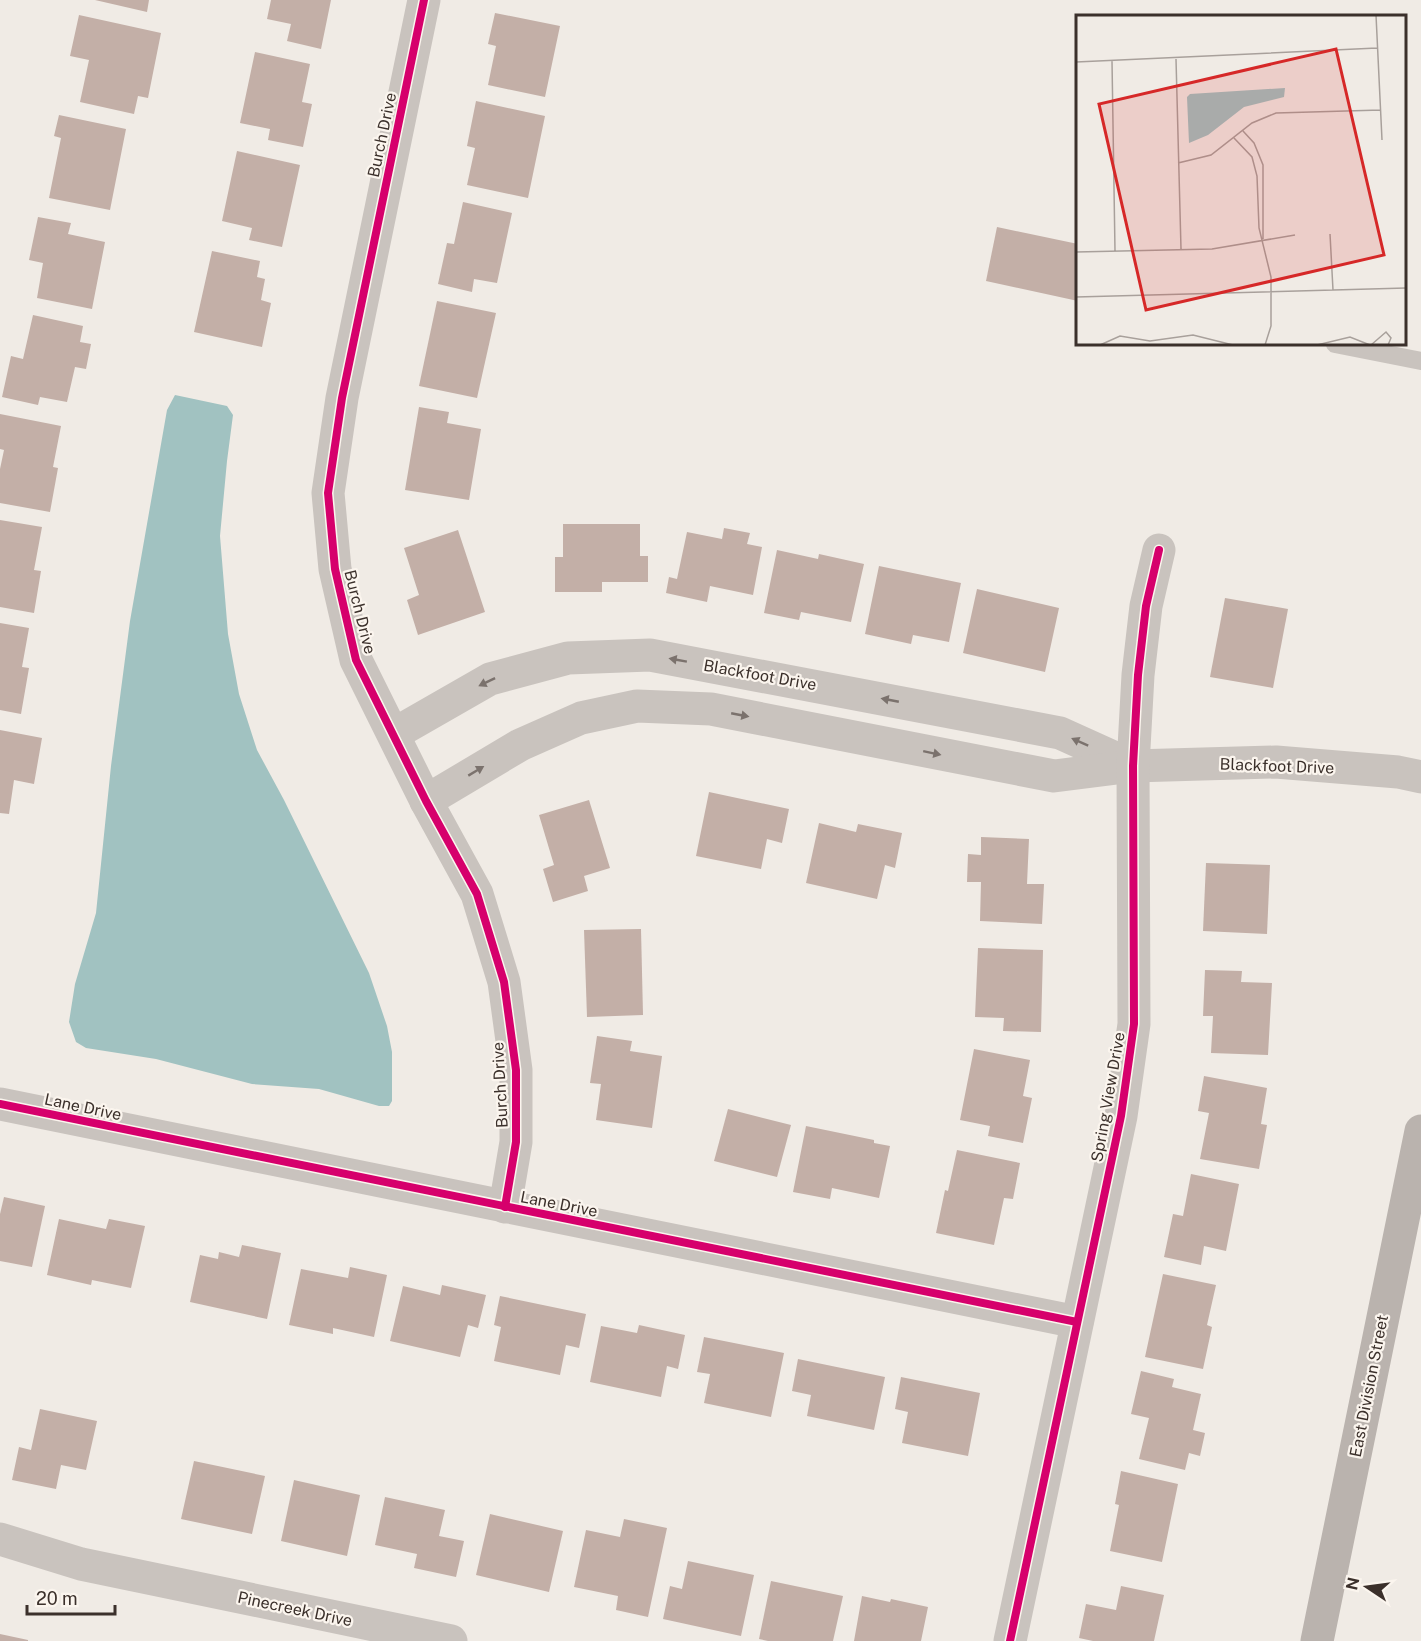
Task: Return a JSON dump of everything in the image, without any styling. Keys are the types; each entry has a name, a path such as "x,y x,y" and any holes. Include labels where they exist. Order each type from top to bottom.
{"street":[{"name":"Burch Drive","path":"424,0 342,398 328,493 335,569 356,660 426,801 477,894 504,982 516,1070 516,1142 505,1207"},
{"name":"Spring View Drive","path":"1010,1641 1121,1116 1134,1024 1133,766 1138,675 1146,606 1159,550"},
{"name":"Blackfoot Drive","path":"394,734 490,679 568,658 650,655 1059,733 1133,766"},
{"name":"Blackfoot Drive","path":"426,801 520,745 581,718 636,706 711,709 1053,776 1133,766 1276,762 1398,772 1421,777"},
{"name":"Lane Drive","path":"0,1104 1077,1322"},
{"name":"East Division Street","path":"1317,1641 1421,1131"},
{"name":"Pinecreek Drive","path":"0,1539 81,1564 451,1641"}],"lane":[{"path":"1340,345 1421,361"}],"water":[{"path":"175,395 227,406 233,415 220,536 228,634 239,694 257,750 369,973 387,1026 392,1052 392,1101 389,1106 379,1106 319,1089 252,1084 156,1059 86,1048 76,1042 69,1022 75,984 96,913 111,766 130,621 167,410"}],"building":[{"path":"95,0 149,0 147,12"},
{"path":"271,0 331,0 321,49 287,41 291,24 267,19"},
{"path":"495,13 560,26 545,97 488,85 496,46 488,44"},
{"path":"79,15 161,33 148,98 138,96 134,114 80,102 89,60 70,56"},
{"path":"255,52 310,64 302,102 312,104 303,147 268,140 270,129 240,123"},
{"path":"476,101 545,116 528,198 467,185 475,148 467,146"},
{"path":"59,115 126,129 110,210 49,198 61,138 54,136"},
{"path":"237,151 300,165 282,247 249,240 252,228 222,221"},
{"path":"463,202 512,213 497,283 474,279 472,292 438,284 447,243 454,244"},
{"path":"38,217 71,223 68,234 105,242 92,309 37,298 43,263 29,260"},
{"path":"997,227 1076,244 1076,301 986,281"},
{"path":"212,251 260,261 257,277 265,279 261,300 271,303 262,347 194,332"},
{"path":"437,301 496,313 477,398 419,386"},
{"path":"33,315 83,326 80,342 91,344 86,369 75,367 67,402 40,397 38,405 2,397 11,356 23,359"},
{"path":"419,407 449,412 447,423 481,429 469,500 405,490"},
{"path":"0,414 61,426 53,467 58,468 50,512 0,503 0,469 4,450 0,449"},
{"path":"0,520 42,527 34,570 41,571 34,613 0,607"},
{"path":"563,524 640,524 640,556 648,556 648,582 602,582 602,592 555,592 555,557 563,557"},
{"path":"724,528 750,533 747,544 762,547 753,595 710,586 707,602 666,593 669,577 677,579 687,532 722,539"},
{"path":"458,530 485,612 418,635 407,600 419,595 404,548"},
{"path":"777,550 818,559 819,554 864,564 851,622 801,612 799,620 764,613"},
{"path":"879,566 961,583 949,642 913,635 911,644 865,634"},
{"path":"977,589 1059,608 1045,672 963,653"},
{"path":"1225,598 1288,609 1273,688 1210,677"},
{"path":"0,623 29,628 22,667 29,668 21,714 0,710"},
{"path":"0,730 42,738 34,784 14,780 9,814 0,813"},
{"path":"709,792 789,809 782,843 767,839 761,869 696,856"},
{"path":"589,800 610,868 584,876 588,891 553,902 543,869 554,865 539,815"},
{"path":"819,823 856,832 858,824 902,833 895,868 885,865 877,899 806,883"},
{"path":"981,837 1029,839 1027,884 1044,884 1042,924 980,921 981,882 967,882 968,854 981,855"},
{"path":"1206,863 1270,865 1267,934 1203,931"},
{"path":"641,929 643,1015 587,1017 584,930"},
{"path":"978,948 1043,950 1041,1032 1003,1031 1004,1018 975,1017"},
{"path":"1205,970 1242,971 1241,982 1272,983 1268,1055 1211,1053 1213,1016 1203,1016"},
{"path":"597,1036 632,1041 630,1051 662,1056 652,1128 596,1120 601,1084 590,1083"},
{"path":"974,1049 1030,1060 1023,1096 1032,1098 1023,1143 988,1136 990,1126 960,1120"},
{"path":"1204,1076 1267,1088 1261,1124 1267,1125 1259,1169 1200,1159 1209,1113 1198,1111"},
{"path":"728,1109 791,1125 777,1177 714,1161"},
{"path":"806,1126 874,1140 874,1143 890,1146 879,1198 832,1188 830,1199 793,1192"},
{"path":"957,1150 1020,1163 1013,1199 1004,1198 994,1245 936,1233 945,1190 948,1191"},
{"path":"1191,1174 1239,1184 1226,1251 1204,1246 1201,1265 1164,1257 1173,1214 1183,1216"},
{"path":"4,1197 45,1206 32,1267 0,1261 0,1214"},
{"path":"59,1219 106,1229 109,1219 145,1226 131,1288 92,1280 91,1285 47,1275"},
{"path":"242,1245 281,1253 267,1319 190,1302 200,1255 218,1259 219,1252 239,1257"},
{"path":"350,1267 387,1275 374,1337 333,1328 333,1334 289,1325 301,1269 348,1278"},
{"path":"1163,1274 1216,1285 1207,1325 1212,1327 1203,1369 1145,1357"},
{"path":"442,1285 486,1295 478,1328 468,1325 460,1357 390,1341 403,1286 440,1295"},
{"path":"500,1296 586,1314 579,1348 566,1345 560,1375 494,1361 501,1327 494,1325"},
{"path":"639,1325 685,1335 678,1369 667,1366 661,1397 590,1382 601,1326 637,1333"},
{"path":"704,1337 784,1353 771,1417 704,1403 710,1374 697,1372"},
{"path":"798,1359 885,1377 874,1430 807,1416 811,1395 792,1391"},
{"path":"1141,1371 1174,1379 1172,1387 1201,1394 1193,1430 1205,1433 1200,1456 1189,1453 1185,1470 1139,1459 1149,1418 1131,1414"},
{"path":"901,1377 980,1393 968,1456 902,1443 908,1412 895,1409"},
{"path":"40,1409 97,1421 86,1470 61,1465 56,1489 12,1480 19,1447 31,1450"},
{"path":"194,1461 265,1476 252,1534 181,1519"},
{"path":"1121,1471 1178,1484 1162,1562 1110,1551 1119,1505 1115,1504"},
{"path":"294,1480 360,1495 347,1556 281,1541"},
{"path":"385,1497 445,1510 439,1536 464,1541 456,1577 414,1568 417,1554 375,1545"},
{"path":"490,1514 563,1531 549,1592 476,1575"},
{"path":"624,1519 667,1528 648,1617 616,1610 618,1596 574,1587 586,1530 620,1537"},
{"path":"688,1561 754,1575 741,1636 663,1619 670,1586 682,1589"},
{"path":"771,1581 843,1596 833,1641 759,1639"},
{"path":"1121,1586 1164,1595 1154,1641 1093,1641 1079,1638 1086,1604 1116,1610"},
{"path":"862,1596 890,1602 891,1599 928,1607 921,1641 854,1641"},
{"path":"0,1634 28,1640 28,1641 0,1641"}],"cycle path":[{"path":"424,0 342,398 328,493 335,569 356,660 426,801 477,894 504,982 516,1070 516,1142 505,1207"},
{"path":"1010,1641 1121,1116 1134,1024 1133,766 1138,675 1146,606 1159,550"},
{"path":"0,1104 1077,1322"}]}
